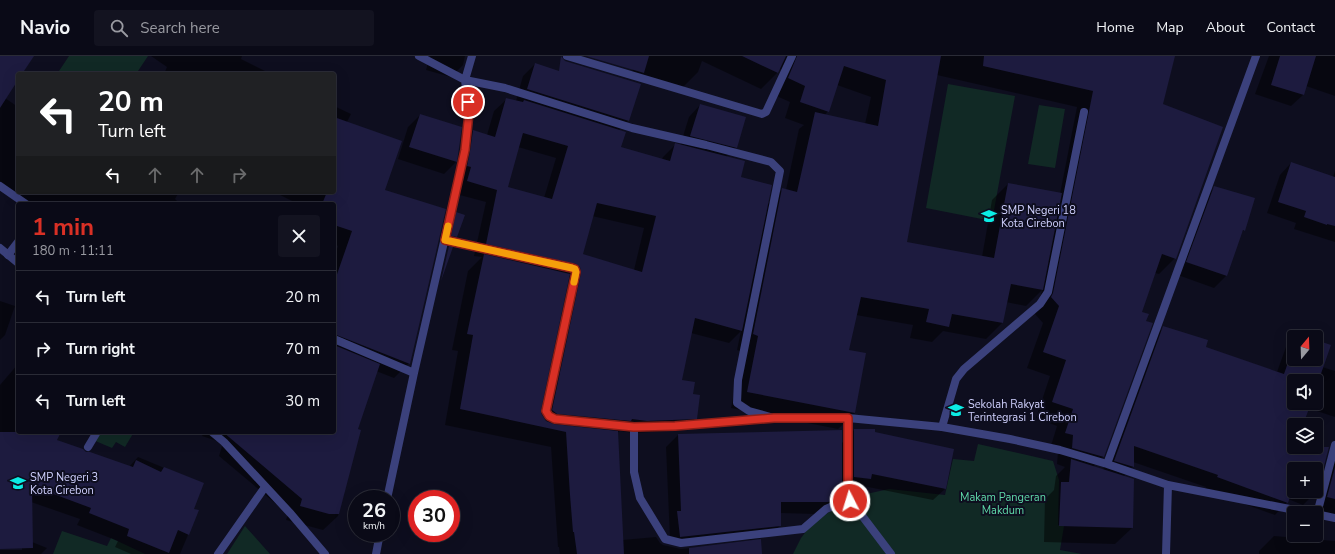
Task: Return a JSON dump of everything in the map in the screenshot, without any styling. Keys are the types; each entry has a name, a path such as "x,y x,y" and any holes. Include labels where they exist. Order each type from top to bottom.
{"street":[{"path":"419,56 465,80 505,88 632,128 764,160 771,162 777,167 780,171 738,380 737,403 749,411 774,418"},
{"path":"389,490 465,150 469,113 465,80 472,56"},
{"path":"567,56 762,114 766,112 792,56"},
{"path":"1107,464 1256,56"},
{"path":"942,427 956,379 964,369 1040,304 1048,292 1084,112"},
{"path":"0,186 23,202"},
{"path":"445,240 575,269 576,272 546,411 549,416 555,419 634,427 675,426 774,418 848,418 942,427 1060,450 1168,485 1287,509"},
{"path":"8,254 16,244"},
{"path":"0,248 16,261"},
{"path":"336,339 414,373"},
{"path":"848,418 848,491 850,501 891,554"},
{"path":"634,427 634,472 640,498 665,539 681,543 803,529 826,509 833,506 854,506"},
{"path":"88,447 95,434"},
{"path":"214,434 224,442 291,514 325,554"},
{"path":"1316,506 1335,445"},
{"path":"1166,554 1168,485"},
{"path":"218,554 265,487"},
{"path":"1323,516 1335,518"},
{"path":"376,554 378,542"}],"green space":[{"path":"69,56 148,56 137,72 58,72"},
{"path":"948,84 1015,96 992,221 926,208"},
{"path":"1039,105 1065,109 1055,168 1028,164"},
{"path":"94,434 133,434 125,447 116,442 112,448 93,440"},
{"name":"Makam Pangeran Makdum","path":"978,444 1053,461 1059,480 1058,525 1064,526 1060,550 1082,554 793,554 801,538 811,525 832,510 860,514 857,496 889,489 945,495 953,459 974,461"},
{"path":"245,526 270,554 227,554"},
{"path":"62,531 107,546 111,538 145,554 53,554"}],"building":[{"path":"0,56 34,56 23,72 16,72 16,83 0,108"},
{"path":"561,56 565,61 641,84 629,121 527,89 535,63 559,71"},
{"path":"586,56 649,56 644,73"},
{"path":"742,56 786,56 778,73"},
{"path":"797,56 941,56 907,242 994,258 1008,183 1062,193 1043,290 1011,284 1003,323 952,314 949,327 926,322 929,309 861,297 849,350 866,353 855,413 747,392 758,336 753,334 782,188 797,192 815,112 878,126 886,80 844,66 829,112 800,102 805,86 788,78"},
{"path":"984,56 1175,56 1163,104 1223,127 1176,259 1162,254 1142,312 1149,314 1146,321 1153,323 1104,457 1072,448 1073,435 1065,433 1073,409 1052,402 1066,360 1043,352 1059,306 1051,297 1093,91 983,66"},
{"path":"1280,56 1316,56 1304,95 1271,85"},
{"path":"506,98 523,102 524,100 626,132 621,147 670,161 675,143 745,161 741,177 772,185 742,331 695,318 682,380 695,382 693,394 700,395 697,419 647,421 632,419 631,421 557,414 552,410 581,273 580,267 576,264 486,244 497,190 467,181 471,167 467,166 473,130 495,137","holes":["523,133 568,146 552,199 508,187","597,203 656,216 642,272 583,254"]},
{"path":"700,104 746,117 737,148 690,136"},
{"path":"420,114 462,127 457,162 409,147"},
{"path":"336,118 402,141 385,190 446,209 410,364 336,335 336,277 352,231 336,226 336,202 323,202 326,194 336,194"},
{"path":"1291,162 1335,177 1335,226 1327,225 1304,217 1306,211 1278,202"},
{"path":"1214,186 1255,198 1245,231 1243,230 1227,276 1186,262"},
{"path":"456,212 465,215 457,237 451,236"},
{"path":"449,246 453,247 441,281"},
{"path":"484,254 570,274 541,413 546,421 554,424 618,431 624,554 577,554 573,532 566,432 460,409 473,335 467,334"},
{"path":"1163,326 1208,340 1206,347 1284,374 1287,365 1323,366 1323,342 1331,345 1321,374 1287,374 1287,410 1308,410 1306,418 1287,418 1287,454 1323,454 1323,447 1329,447 1323,470 1323,462 1287,462 1287,498 1290,498 1288,503 1217,477 1218,475 1134,446 1134,467 1114,461"},
{"path":"336,346 380,364 358,429 361,430 339,514 329,514 300,506 302,499 225,434 336,434"},
{"path":"854,429 875,429 875,432 954,449 946,489 872,474 871,479 854,477"},
{"path":"842,430 842,491 844,499 828,502 781,502 781,526 680,537 677,511 681,511 678,434"},
{"path":"0,432 16,432 16,434 60,434 57,440 83,449 86,452 90,452 133,467 136,460 161,472 164,467 204,483 194,509 199,510 189,535 178,530 169,553 127,536 129,529 89,513 91,508 32,486 33,548 0,549"},
{"path":"1071,459 1134,479 1133,528 1059,526 1061,482 1069,482"},
{"path":"1335,467 1335,499 1327,497"},
{"path":"761,539 762,554 689,554 689,548"}],"slow traffic":[{"path":"448,226 445,240 572,268 575,269 576,272 574,282"}],"place":[{"name":"SMP Negeri 18 Kota Cirebon","path":"989,216"},
{"name":"Sekolah Rakyat Terintegrasi 1 Cirebon","path":"956,410"},
{"name":"SMP Negeri 3 Kota Cirebon","path":"18,483"}],"route":[{"path":"468,102 469,113 465,150 445,240 572,268 575,269 576,272 546,411 549,416 555,419 634,427 675,426 774,418 848,418 848,491 850,501"}]}
